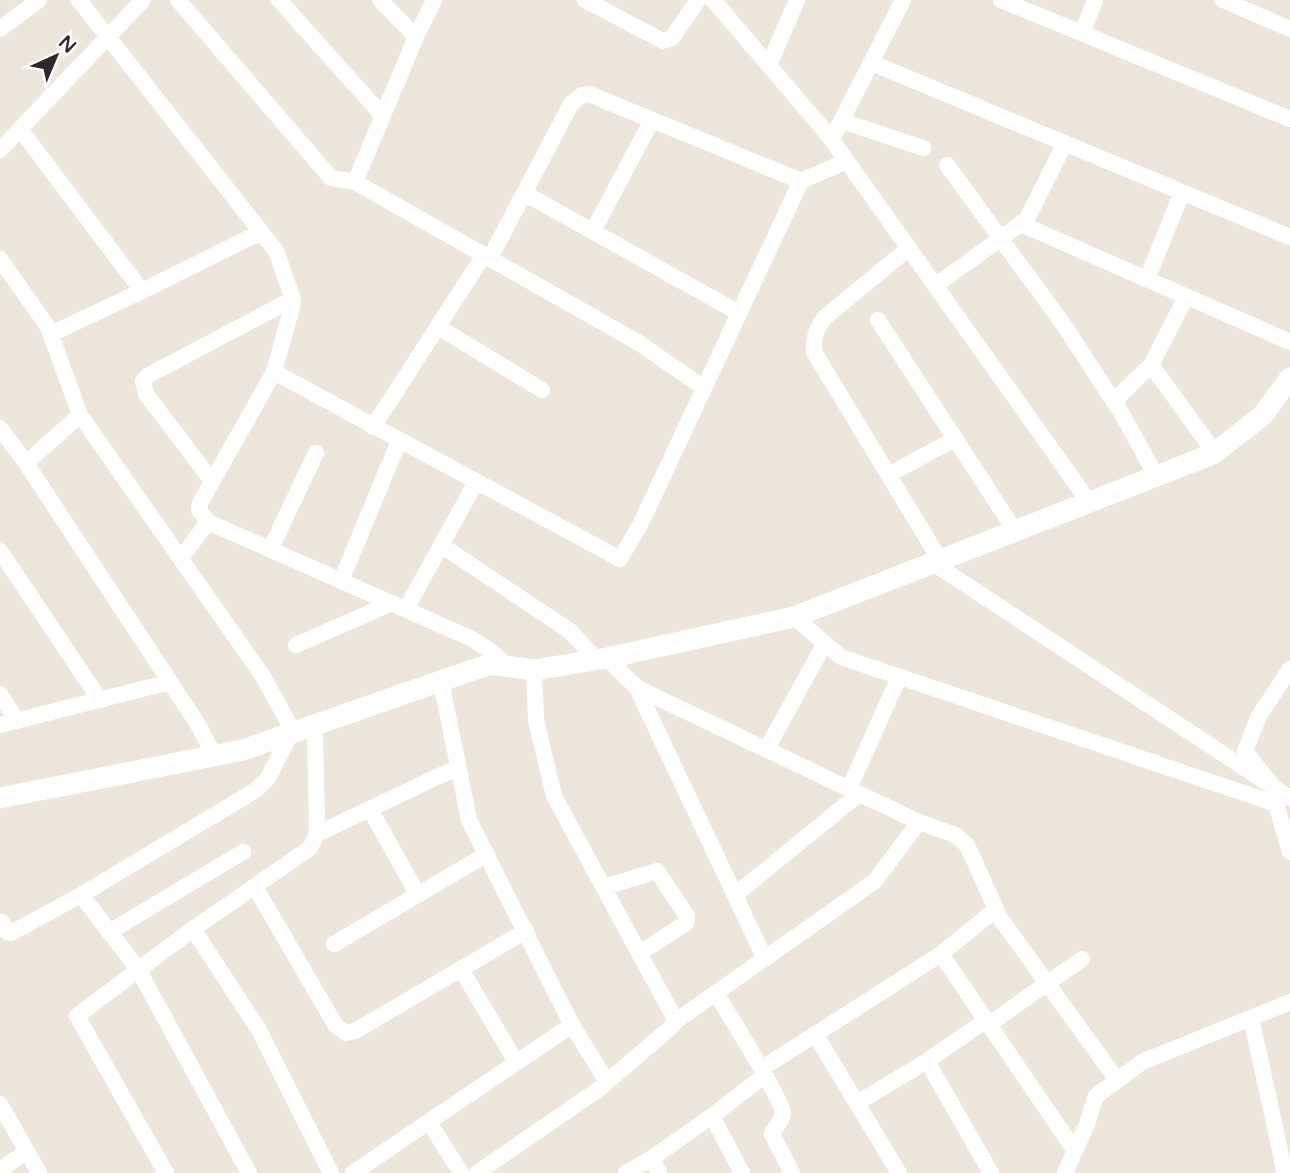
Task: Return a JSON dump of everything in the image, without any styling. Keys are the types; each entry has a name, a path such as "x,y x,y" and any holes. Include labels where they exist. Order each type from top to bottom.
{"street":[{"path":"0,29 39,0"},
{"path":"79,0 280,258 293,299 274,372 200,503 199,510 208,522 470,638 491,651 508,667"},
{"path":"0,150 143,0"},
{"path":"178,0 331,178 355,182 487,256 639,343 704,388"},
{"path":"279,0 383,116"},
{"path":"380,0 416,37"},
{"path":"355,182 434,0"},
{"path":"585,0 617,7 663,41 668,41 698,0"},
{"path":"713,0 832,139 1089,502"},
{"path":"768,65 797,0"},
{"path":"832,139 903,0"},
{"path":"1082,33 1095,0"},
{"path":"1223,0 1290,29"},
{"path":"1008,1 1290,119"},
{"path":"872,64 1290,237"},
{"path":"373,427 487,256 571,104 582,95 589,94 801,181"},
{"path":"593,231 652,120"},
{"path":"842,121 923,148"},
{"path":"20,129 142,290"},
{"path":"935,286 1021,225 1032,213 1065,143"},
{"path":"274,372 620,559 640,523 801,181 847,161"},
{"path":"947,165 1066,328 1117,407 1156,476"},
{"path":"1147,279 1182,192"},
{"path":"524,193 739,313"},
{"path":"1021,225 1290,342"},
{"path":"51,334 261,232"},
{"path":"909,248 824,318 813,340 814,352 936,561 1280,797"},
{"path":"0,259 48,327 80,415 262,676 287,720 291,733 262,785 80,895 2,928"},
{"path":"1117,407 1118,398 1151,365 1186,297"},
{"path":"212,481 146,394 143,381 147,376 293,299"},
{"path":"878,320 1015,531"},
{"path":"438,327 542,390"},
{"path":"1151,365 1214,453"},
{"path":"0,798 243,750 490,664 534,670 602,659 794,617 1214,453 1263,415 1290,378"},
{"path":"26,463 80,415"},
{"path":"0,428 26,463 197,723 214,755"},
{"path":"888,475 956,439"},
{"path":"341,581 399,441"},
{"path":"270,550 316,453"},
{"path":"296,645 399,606 441,545 476,482"},
{"path":"181,558 208,522"},
{"path":"441,545 570,631 637,688 919,822 962,839 995,910 1117,1080"},
{"path":"0,551 100,700"},
{"path":"794,617 841,657 1280,797"},
{"path":"766,750 825,643"},
{"path":"1290,669 1259,716 1245,751 1280,797 1290,852"},
{"path":"534,670 536,720 554,796 676,1021"},
{"path":"735,895 854,791 899,677"},
{"path":"441,681 469,820 572,1025 607,1082"},
{"path":"0,725 170,682"},
{"path":"637,688 765,958"},
{"path":"0,694 17,721"},
{"path":"166,1173 77,1016 193,929 310,848 317,834 315,725"},
{"path":"317,834 458,767"},
{"path":"370,808 418,895"},
{"path":"477,1173 607,1082 676,1021 876,881 919,822"},
{"path":"109,932 243,852"},
{"path":"334,944 487,854"},
{"path":"604,887 657,871 687,916 686,923 639,953"},
{"path":"255,887 336,1026 342,1031 355,1031 526,930"},
{"path":"80,895 138,970 248,1173"},
{"path":"626,1173 655,1166 763,1072 815,1034 941,954 995,910"},
{"path":"193,929 259,1030 331,1173"},
{"path":"941,954 1075,1151"},
{"path":"857,1103 1048,984 1082,959"},
{"path":"461,969 516,1062"},
{"path":"716,993 783,1111 782,1119 774,1129 773,1139 792,1173"},
{"path":"1065,1173 1087,1124 1096,1096 1117,1080 1142,1062 1290,1002"},
{"path":"1251,1018 1287,1173"},
{"path":"353,1173 572,1025"},
{"path":"815,1034 899,1173"},
{"path":"927,1061 991,1173"},
{"path":"0,1104 39,1173"},
{"path":"712,1116 742,1173"},
{"path":"429,1122 461,1173"},
{"path":"0,1170 27,1151"}]}
